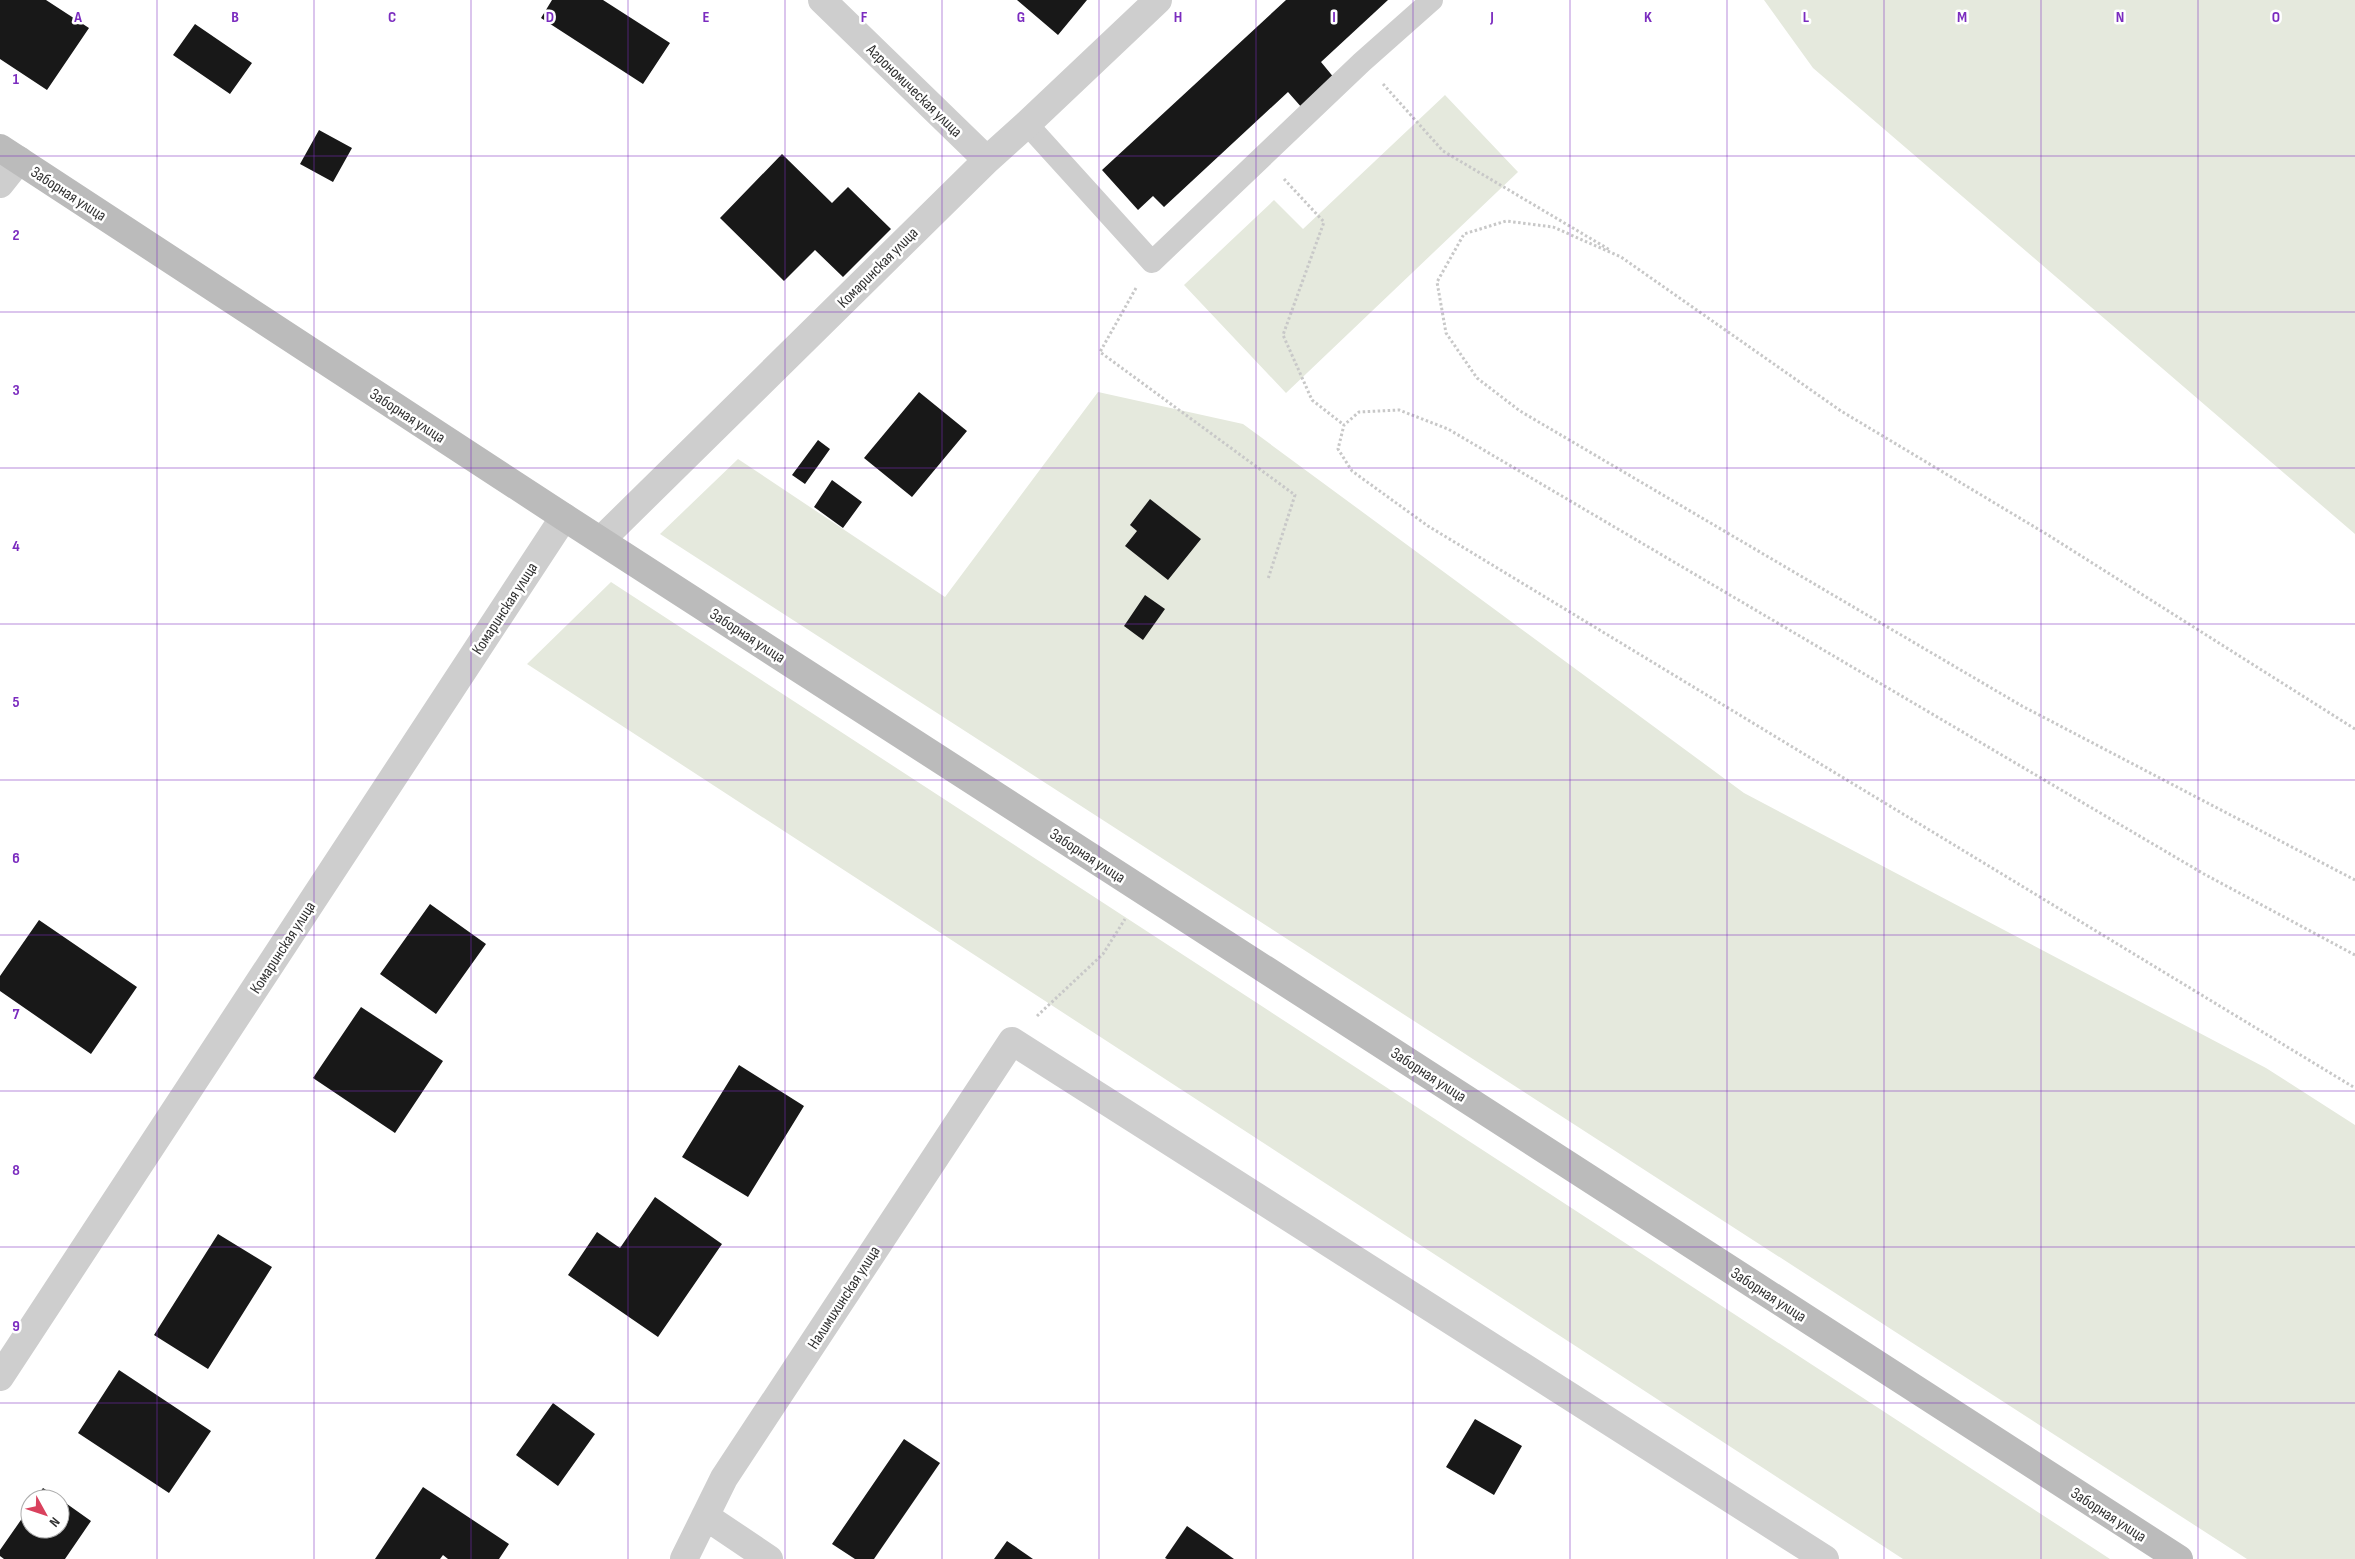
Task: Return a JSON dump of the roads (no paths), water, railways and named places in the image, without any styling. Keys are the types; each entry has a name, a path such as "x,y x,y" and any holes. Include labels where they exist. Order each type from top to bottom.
{"street":[{"name":"Агрономическая улица","path":"822,0 987,160"},
{"name":"Комаринская улица","path":"601,540 987,160 1158,0"},
{"path":"0,184 10,154"},
{"name":"Заборная улица","path":"10,154 564,517 2178,1559"},
{"name":"Комаринская улица","path":"0,1377 564,517"},
{"name":"Налимихинская улица","path":"684,1559 724,1478 1012,1041 1825,1559"},
{"path":"705,1516 769,1559"}],"lane":[{"path":"1027,124 1152,262 1362,62 1432,0"}]}
